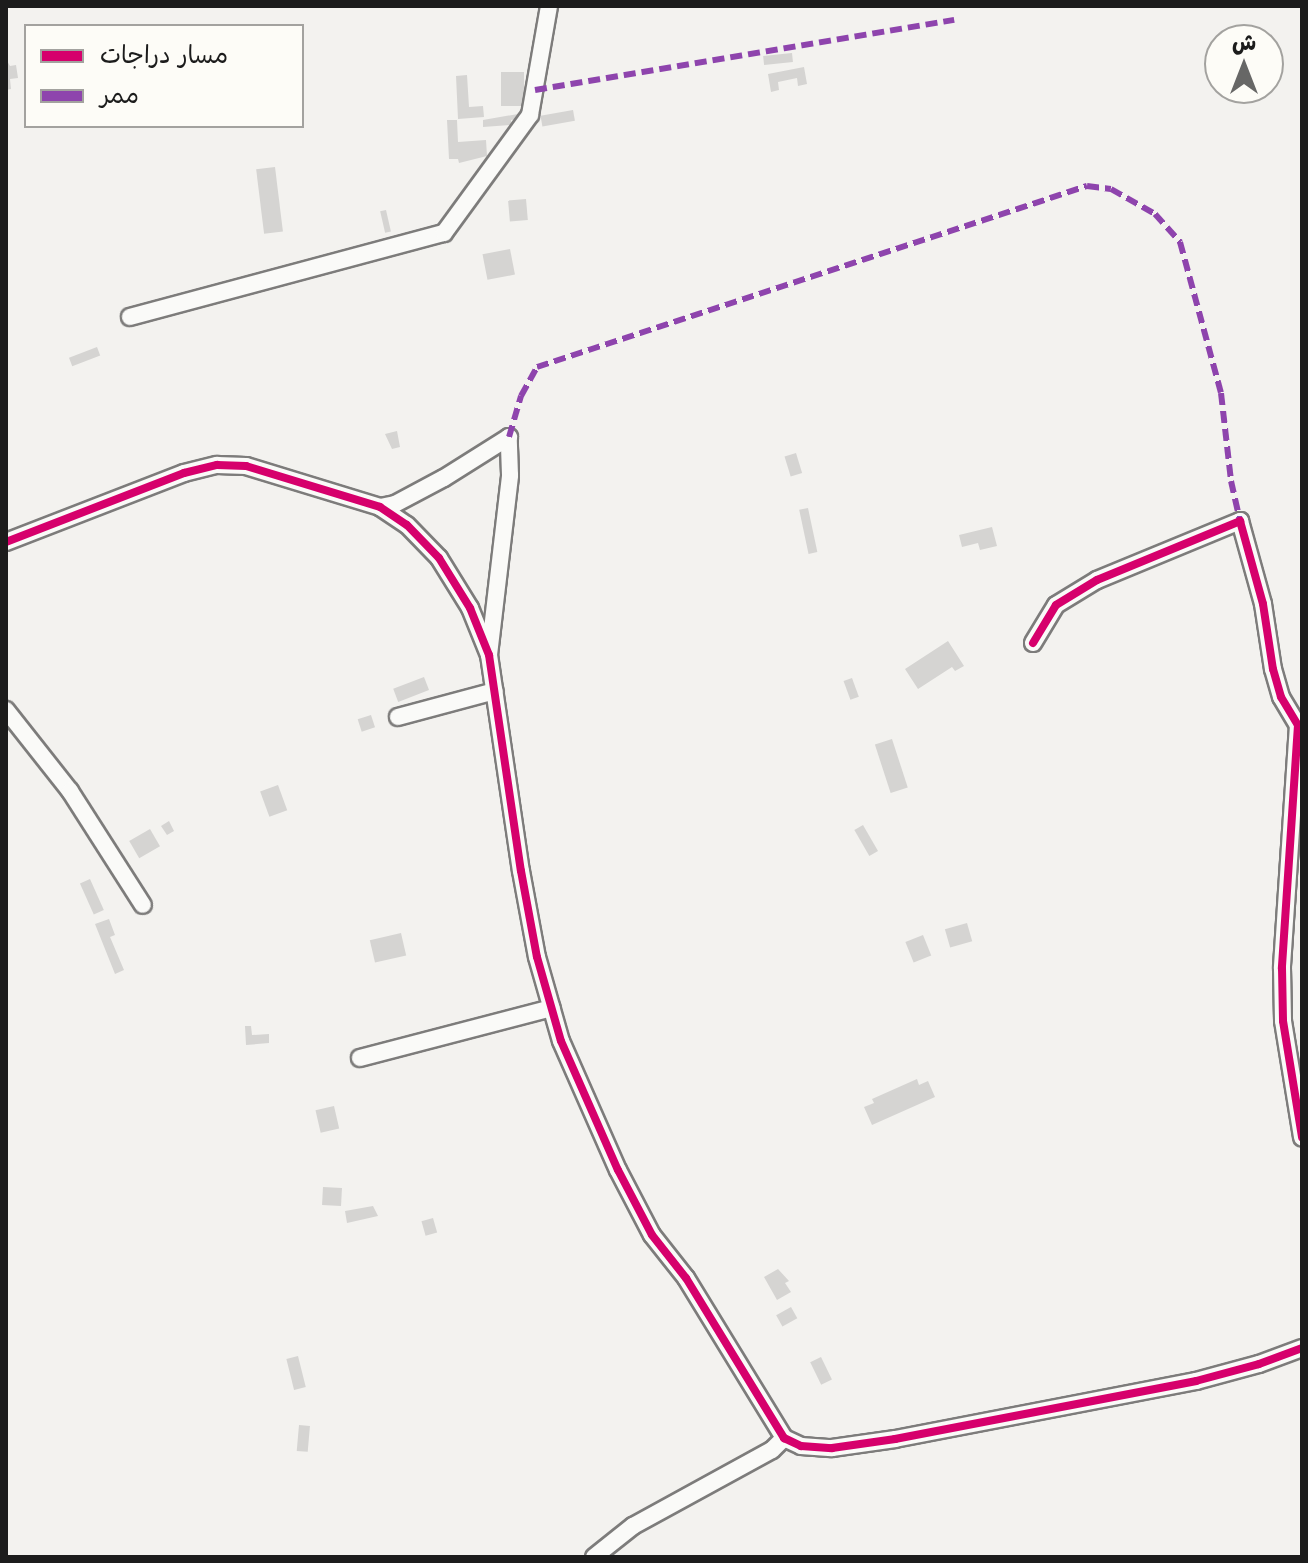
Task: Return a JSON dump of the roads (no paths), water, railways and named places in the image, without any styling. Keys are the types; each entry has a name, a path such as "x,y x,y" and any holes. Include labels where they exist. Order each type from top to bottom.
{"street":[{"path":"130,317 444,233 530,115 549,6"},
{"path":"380,507 395,504 444,478 509,437 510,475 489,655"},
{"path":"6,542 146,486 217,465 246,466 284,475 380,507 407,525 450,573 489,655 537,957 581,1090 652,1235 686,1278 784,1438 801,1446 832,1448 895,1439 1196,1381 1259,1364 1302,1348"},
{"path":"1033,643 1056,605 1097,580 1240,521 1263,604 1273,669 1281,697 1300,724 1282,968 1283,1021 1302,1137"},
{"path":"398,717 495,691"},
{"path":"6,710 62,780 143,905"},
{"path":"360,1058 552,1008"},
{"path":"594,1557 633,1526 772,1450 784,1438"}]}
